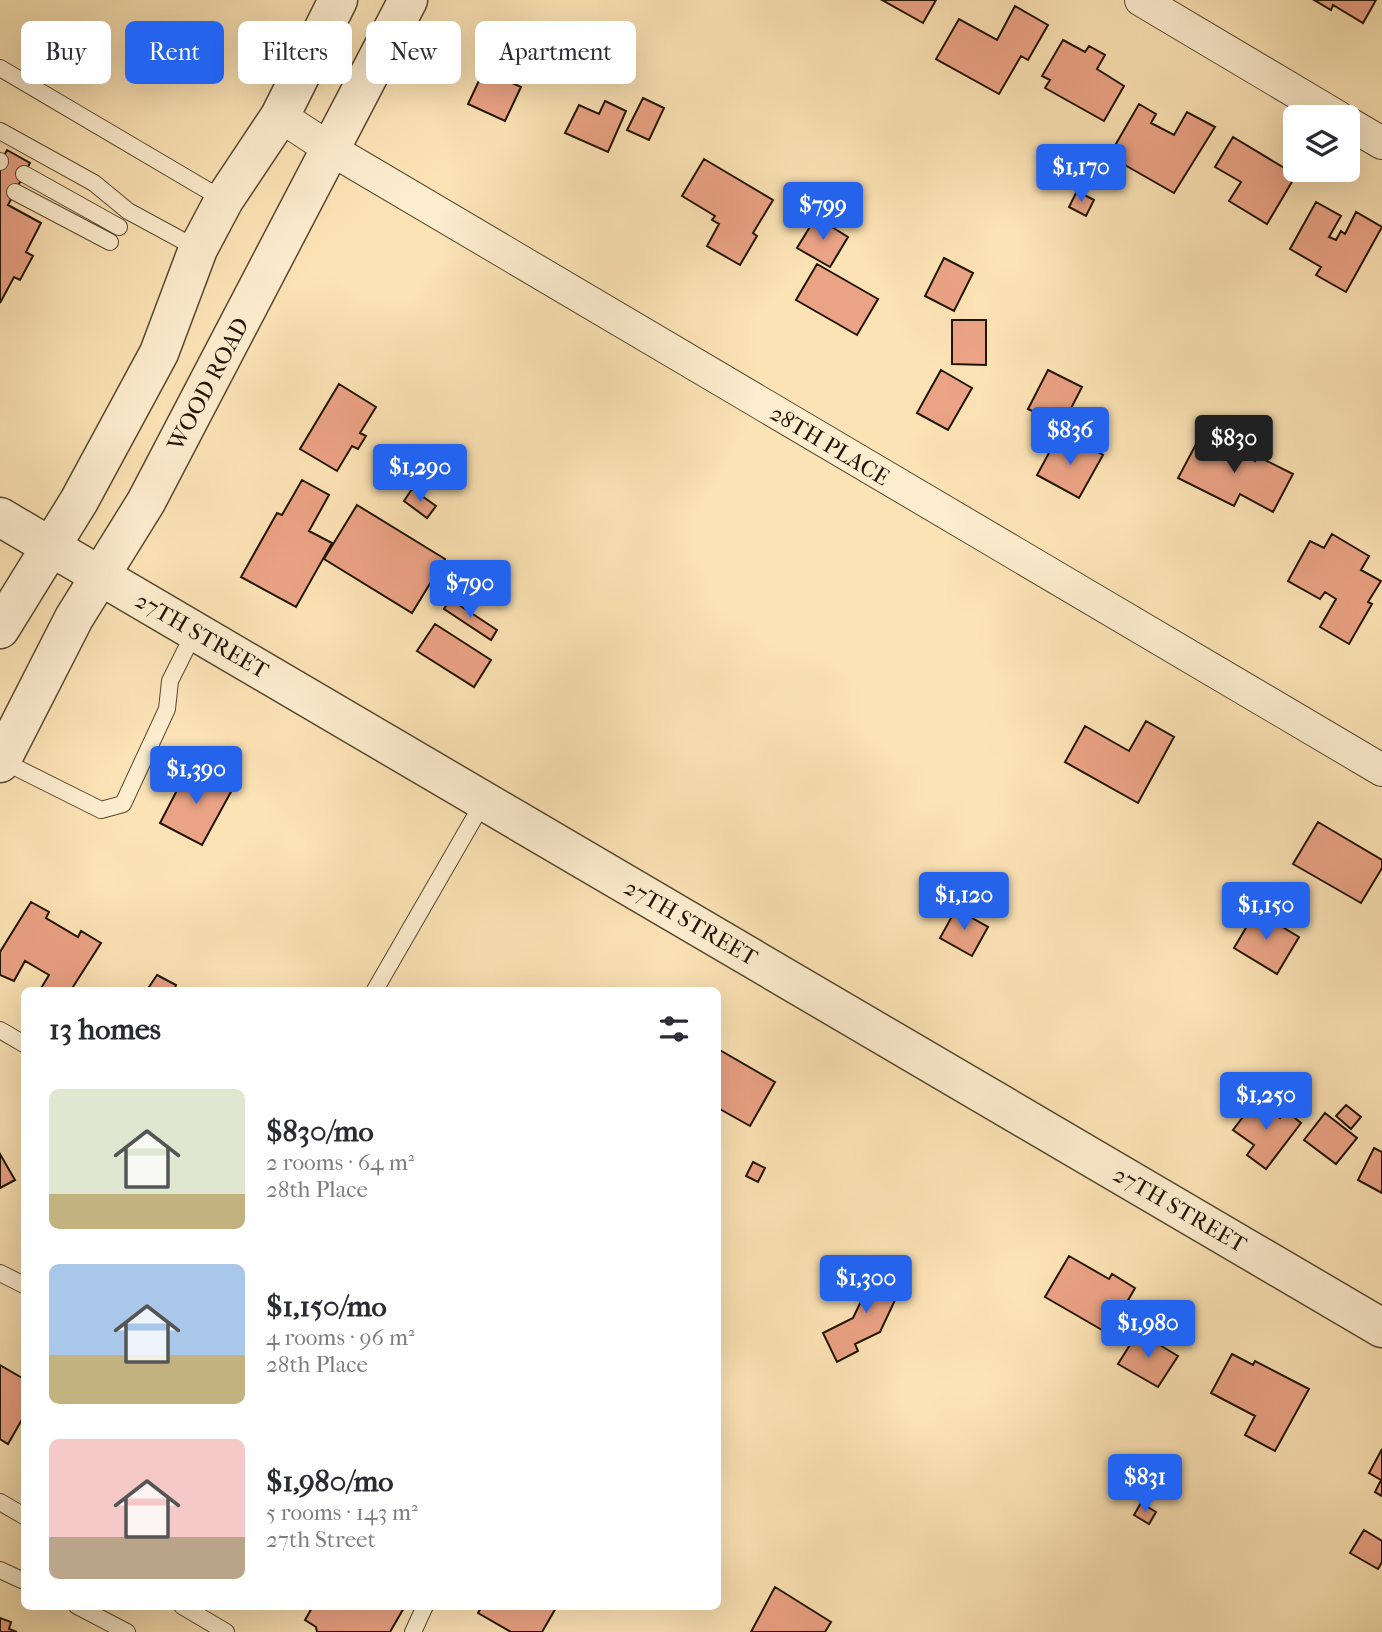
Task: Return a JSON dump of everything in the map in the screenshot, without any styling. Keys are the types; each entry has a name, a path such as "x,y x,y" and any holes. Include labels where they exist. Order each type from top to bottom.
{"street":[{"path":"0,629 79,501 159,352 198,249 224,200 280,116 338,0"},
{"name":"WOOD ROAD","path":"1,762 100,575 146,502 408,0"},
{"path":"1141,0 1318,105"},
{"name":"28TH PLACE","path":"280,116 332,150 1382,770"},
{"path":"1360,130 1382,143"},
{"name":"27TH STREET","path":"0,517 1382,1328"}],"lane":[{"path":"0,68 224,200"},
{"path":"0,131 94,183 128,211 198,249"},
{"path":"24,174 119,227"},
{"path":"15,192 110,242"},
{"path":"1,762 102,810 123,804 167,709 170,681 195,630"},
{"path":"377,987 484,800"},
{"path":"0,1030 21,1042"},
{"path":"0,1273 21,1284"},
{"path":"0,1502 21,1514"},
{"path":"0,1570 21,1580"},
{"path":"85,1610 127,1632"},
{"path":"189,1610 226,1632"},
{"path":"413,1632 423,1610"}],"building":[{"path":"882,0 936,0 923,23"},
{"path":"1314,0 1376,0 1363,23 1333,5 1331,10"},
{"path":"1015,6 1048,25 1028,60 1021,56 999,94 936,59 959,19 997,40"},
{"path":"1063,40 1085,52 1089,46 1105,55 1097,69 1124,86 1104,121 1045,88 1050,80 1042,76"},
{"path":"477,84 514,84 521,87 505,121 468,104"},
{"path":"643,98 664,108 649,140 627,130"},
{"path":"605,101 626,111 608,152 565,133 579,105 599,114"},
{"path":"1139,104 1156,114 1151,123 1174,135 1187,112 1215,127 1174,193 1109,156"},
{"path":"1233,137 1283,167 1283,182 1292,182 1267,224 1229,201 1241,182 1215,167"},
{"path":"7,150 30,163 8,205 41,223 26,252 33,256 20,280 14,277 0,303 0,163"},
{"path":"704,159 773,200 753,233 757,236 740,265 707,246 719,224 712,220 715,216 682,196"},
{"path":"1077,191 1094,200 1086,216 1069,207"},
{"path":"1316,202 1341,216 1329,237 1336,240 1341,231 1345,234 1356,212 1382,227 1346,292 1316,275 1321,267 1290,249"},
{"path":"816,217 848,237 830,267 797,248"},
{"path":"944,258 973,273 954,311 925,296"},
{"path":"817,264 878,299 857,335 796,300"},
{"path":"952,320 986,320 986,365 952,364"},
{"path":"941,370 972,388 948,430 917,413"},
{"path":"1048,370 1082,387 1062,426 1028,409"},
{"path":"339,384 376,407 360,433 366,436 358,449 352,446 337,471 300,449"},
{"path":"1202,433 1255,461 1257,456 1293,474 1273,512 1240,494 1234,506 1178,478"},
{"path":"1057,438 1084,452 1087,446 1103,455 1079,498 1037,475"},
{"path":"302,480 329,495 309,531 332,543 296,607 241,577 277,513 282,515"},
{"path":"412,489 436,506 427,518 404,501"},
{"path":"357,505 445,559 412,613 324,559"},
{"path":"1332,534 1369,556 1361,570 1381,581 1368,602 1372,604 1349,644 1320,627 1336,599 1325,592 1320,599 1288,581 1310,541 1324,548"},
{"path":"450,599 497,630 491,640 444,609"},
{"path":"435,624 491,660 474,687 417,651"},
{"path":"1146,721 1174,737 1138,803 1065,762 1085,726 1129,751"},
{"path":"189,767 232,790 202,845 160,823"},
{"path":"1318,822 1382,860 1382,868 1361,903 1293,864"},
{"path":"31,902 49,912 46,918 78,937 81,931 101,943 73,987 42,987 49,975 25,961 14,981 0,975 0,952"},
{"path":"956,909 988,927 972,956 940,938"},
{"path":"1256,911 1299,937 1277,974 1234,948"},
{"path":"157,975 176,985 175,987 149,987"},
{"path":"721,1051 775,1082 750,1126 721,1110"},
{"path":"1290,1087 1296,1087 1300,1094 1296,1101 1290,1101 1286,1097 1286,1091"},
{"path":"1256,1100 1280,1118 1285,1110 1301,1123 1266,1169 1247,1155 1254,1145 1233,1130"},
{"path":"1346,1105 1361,1117 1351,1129 1336,1116"},
{"path":"1325,1113 1357,1138 1336,1164 1304,1140"},
{"path":"1374,1148 1382,1152 1382,1193 1358,1180"},
{"path":"0,1154 15,1180 0,1188"},
{"path":"753,1162 765,1168 758,1182 746,1176"},
{"path":"1069,1256 1109,1279 1112,1274 1135,1288 1126,1304 1129,1305 1109,1334 1045,1297"},
{"path":"878,1266 905,1279 880,1332 855,1344 858,1351 837,1362 823,1333 853,1318"},
{"path":"1138,1332 1178,1356 1158,1387 1118,1364"},
{"path":"1232,1354 1253,1365 1255,1361 1309,1389 1275,1451 1245,1435 1255,1416 1211,1393"},
{"path":"0,1365 21,1377 21,1421 8,1444 0,1439"},
{"path":"1382,1449 1382,1496 1375,1492 1381,1480 1369,1473"},
{"path":"1141,1503 1156,1512 1149,1524 1134,1515"},
{"path":"1364,1530 1382,1541 1382,1562 1378,1569 1350,1553"},
{"path":"775,1587 831,1622 825,1632 751,1632"},
{"path":"311,1610 403,1610 390,1632 317,1632 316,1627 305,1620"},
{"path":"480,1610 555,1610 542,1632 511,1632 478,1613"},
{"path":"0,1618 11,1622 9,1629 17,1632 0,1632"}]}
